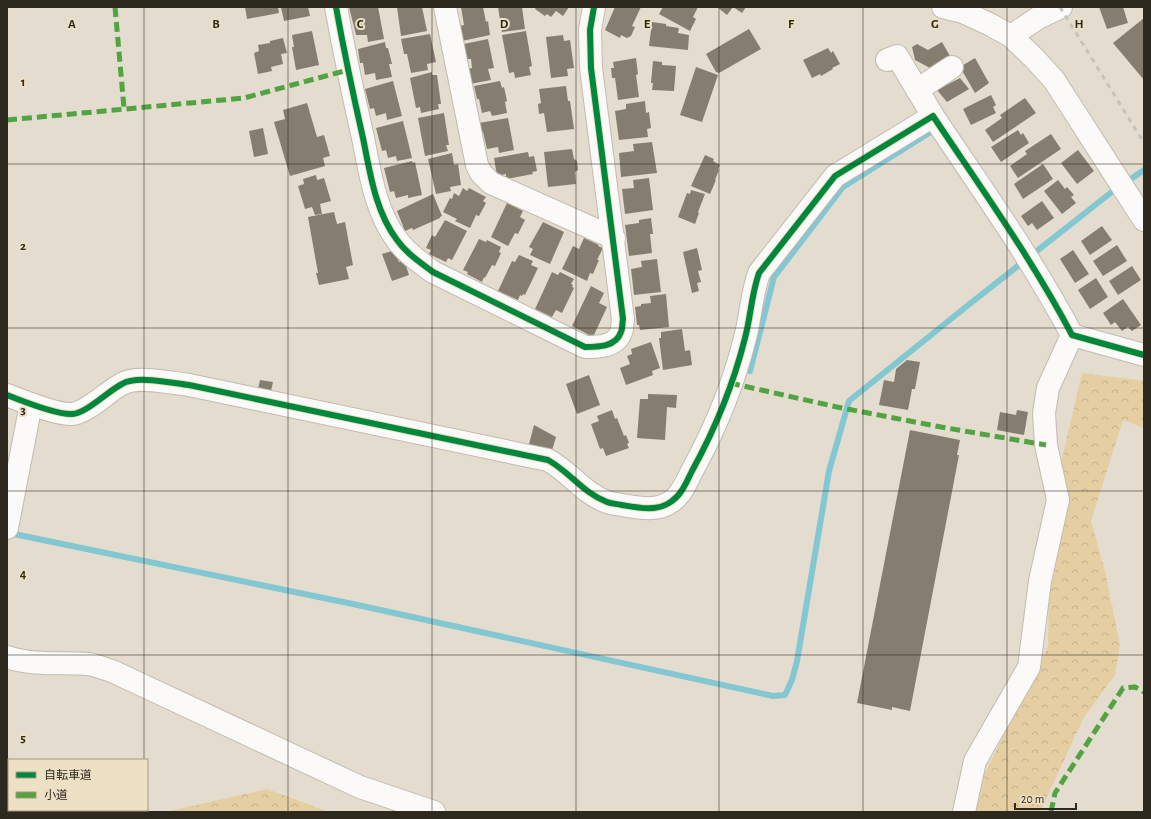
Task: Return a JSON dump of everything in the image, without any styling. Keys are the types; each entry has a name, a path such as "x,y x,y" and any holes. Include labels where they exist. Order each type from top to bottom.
{"street":[{"path":"336,7 376,198 385,219 397,239 412,257 433,272 578,344 585,347 597,347 612,344 621,333 623,319 614,238 591,68 590,30 594,7"},
{"path":"445,7 477,165 481,173 491,183 509,192 614,238"},
{"path":"943,7 963,12 1011,36 1034,58 1054,80 1144,220"},
{"path":"1011,36 1038,18 1061,7"},
{"path":"887,60 897,56 933,116 1028,258 1059,309 1072,335 1144,355"},
{"path":"917,90 952,67"},
{"path":"7,395 60,413 72,414 83,410 123,383 143,380 189,385 548,460 560,467 586,491 608,502 645,509 661,507 672,501 682,490 706,444 730,384 746,338 754,288 759,273 835,176 933,116"},
{"path":"964,812 975,761 1029,668 1040,581 1058,500 1046,446 1044,413 1048,388 1072,335"},
{"path":"7,528 31,404"},
{"path":"7,657 37,664 90,664 112,671 360,787 434,812"}],"green space":[{"path":"1082,373 1144,381 1144,428 1123,420 1091,521 1105,571 1120,645 1115,675 1084,717 1040,812 970,812 983,777 1048,647 1050,510"},
{"path":"267,789 329,812 165,812"}],"building":[{"path":"245,7 278,7 279,13 247,19"},
{"path":"281,7 308,7 310,16 284,21"},
{"path":"349,7 378,7 384,39 368,42 367,35 356,35"},
{"path":"397,7 422,7 427,31 401,36"},
{"path":"461,7 483,7 486,22 488,21 490,35 462,41 459,26 464,25"},
{"path":"498,7 522,7 525,29 502,32"},
{"path":"536,7 569,7 563,16 556,11 551,17 547,14 545,16 535,9"},
{"path":"615,7 641,7 632,26 635,27 631,36 627,38 621,35 620,38 605,30"},
{"path":"663,7 698,7 693,17 696,19 690,31 659,14"},
{"path":"717,7 733,7 727,15"},
{"path":"733,7 746,7 742,13"},
{"path":"1099,7 1123,7 1128,23 1107,29"},
{"path":"1144,18 1144,80 1113,43"},
{"path":"652,22 679,28 678,33 689,35 688,50 649,46"},
{"path":"749,29 761,49 719,73 716,72 706,54"},
{"path":"312,31 319,65 296,70 292,47 294,47 292,35"},
{"path":"526,31 532,66 529,67 531,75 515,78 514,72 509,73 502,35"},
{"path":"430,34 436,62 427,64 428,70 411,73 407,54 404,54 401,39"},
{"path":"563,35 564,41 570,40 574,68 567,69 568,76 551,78 546,37"},
{"path":"283,38 287,53 281,54 283,64 271,67 272,71 258,74 254,53 259,51 258,45 270,43 270,41"},
{"path":"488,39 494,68 488,69 491,80 470,84 467,69 472,68 471,59 467,59 464,44"},
{"path":"385,42 392,64 389,64 392,77 376,80 375,73 365,75 363,63 360,63 358,49"},
{"path":"942,42 950,56 930,68 915,60 912,47 917,44 928,50"},
{"path":"828,48 831,53 833,51 840,64 821,76 820,74 812,78 803,60"},
{"path":"636,58 638,74 636,75 639,97 618,100 615,78 612,78 611,68 614,68 613,62"},
{"path":"975,58 989,83 975,93 960,67"},
{"path":"653,61 662,62 662,65 676,66 674,91 652,90 653,83 651,83"},
{"path":"696,67 718,75 702,122 680,115"},
{"path":"432,72 432,75 437,75 441,104 438,104 439,109 421,113 420,107 416,108 410,78"},
{"path":"960,78 969,89 947,102 937,90"},
{"path":"393,81 402,116 387,120 386,113 376,116 374,108 370,109 365,89"},
{"path":"500,81 502,88 504,87 507,101 505,102 507,113 492,116 490,111 482,113 474,86"},
{"path":"566,86 574,129 547,132 544,113 539,114 538,104 541,103 539,89"},
{"path":"991,95 996,105 993,107 996,113 971,125 963,109"},
{"path":"1025,98 1036,113 993,142 985,130 1002,118 1000,115"},
{"path":"645,101 646,113 649,112 651,128 647,129 648,137 619,140 615,111 626,109 626,104"},
{"path":"307,103 317,137 324,135 330,156 323,158 325,166 290,176 274,122 285,119 283,110"},
{"path":"444,113 449,145 446,145 448,151 425,156 418,118"},
{"path":"508,118 514,150 499,153 498,147 487,149 479,123"},
{"path":"403,121 412,158 397,161 396,156 388,158 386,150 382,151 376,128"},
{"path":"263,128 268,154 254,157 249,131"},
{"path":"1018,130 1021,135 1023,133 1029,143 1001,162 991,147"},
{"path":"1051,134 1061,149 1018,178 1010,166 1027,154 1025,151"},
{"path":"652,142 657,173 621,177 619,153 634,151 633,144"},
{"path":"572,149 574,159 577,161 578,170 575,172 576,184 548,187 544,152"},
{"path":"1078,150 1094,171 1077,184 1061,163"},
{"path":"528,152 529,157 534,156 537,171 532,172 533,174 506,179 506,174 497,176 494,158"},
{"path":"452,153 454,165 458,164 461,185 450,187 451,191 436,194 428,159"},
{"path":"705,155 714,159 713,161 720,165 710,194 691,186"},
{"path":"412,161 413,163 415,162 422,195 408,198 408,195 396,198 394,191 390,192 384,168"},
{"path":"1043,164 1053,179 1023,199 1014,184"},
{"path":"316,175 317,180 324,178 331,201 320,204 322,214 315,215 312,207 305,209 298,186 304,184 303,179"},
{"path":"649,178 653,210 625,214 622,189 634,188 633,180"},
{"path":"1058,180 1065,189 1067,187 1074,195 1071,197 1076,203 1062,214 1044,191"},
{"path":"463,188 467,191 469,188 486,197 483,201 486,203 479,216 476,215 470,228 455,221 457,219 443,212 450,198 452,199 454,193 459,196"},
{"path":"691,190 705,194 695,224 678,217 687,193 690,194"},
{"path":"433,194 442,216 413,230 412,228 405,231 397,211"},
{"path":"1042,201 1054,218 1037,230 1032,223 1028,226 1021,216"},
{"path":"507,203 523,211 520,217 525,220 518,234 515,233 508,246 491,237"},
{"path":"334,212 337,224 345,222 353,265 346,267 349,279 319,285 308,217"},
{"path":"651,218 653,234 650,234 652,253 629,256 625,225 639,223 639,220"},
{"path":"445,220 467,231 452,260 448,258 446,262 429,254 431,250 426,248 432,235 435,237"},
{"path":"543,222 564,232 550,264 530,255 533,249 529,247"},
{"path":"1102,226 1112,240 1090,255 1081,241"},
{"path":"584,238 603,248 597,260 599,260 593,274 590,273 587,281 562,269 573,246 579,249"},
{"path":"479,239 486,242 487,240 501,247 499,252 501,253 495,266 492,265 482,282 467,274 468,272 463,270"},
{"path":"1117,245 1127,261 1103,276 1093,261"},
{"path":"697,248 702,270 698,271 701,282 697,283 699,291 692,293 683,252"},
{"path":"395,250 399,262 404,260 409,275 392,281 382,254"},
{"path":"1073,250 1089,274 1075,283 1060,259"},
{"path":"519,255 533,261 531,265 538,268 525,295 520,295 518,300 498,291 512,261 515,262"},
{"path":"657,259 661,292 634,295 631,269 642,267 641,261"},
{"path":"1132,266 1141,280 1118,295 1109,281"},
{"path":"552,272 558,275 560,272 574,279 571,284 574,288 562,313 556,310 552,317 535,309"},
{"path":"1096,278 1108,297 1090,309 1078,290"},
{"path":"591,286 604,293 599,303 607,307 593,337 572,326"},
{"path":"666,294 669,327 640,330 639,325 637,325 635,307 641,306 641,304 651,303 650,296"},
{"path":"1123,299 1141,325 1132,331 1128,327 1122,331 1115,322 1111,325 1103,313"},
{"path":"682,329 685,351 690,350 692,365 663,370 659,338 661,338 661,332"},
{"path":"651,342 660,368 652,371 653,375 626,385 620,368 630,364 627,356 632,354 631,349"},
{"path":"907,360 920,362 915,389 912,389 908,410 879,405 884,380 894,382 896,369"},
{"path":"589,375 600,405 577,414 566,384"},
{"path":"260,380 273,382 271,391 258,389"},
{"path":"648,394 677,395 676,408 667,407 665,440 637,438 640,399 648,399"},
{"path":"612,410 624,436 626,435 629,448 606,456 603,448 600,449 591,424 599,421 597,416"},
{"path":"1017,410 1028,412 1024,435 997,430 1000,412 1016,415"},
{"path":"534,425 556,437 551,454 528,448"},
{"path":"910,430 960,440 957,455 959,455 910,711 892,707 892,710 857,703"}],"waterway":[{"path":"750,371 774,277 843,187 929,133"},
{"path":"9,533 353,604 773,696 785,695 792,680 797,661 829,471 849,401 1113,191 1144,170"}],"railway":[{"path":"1060,7 1144,143"}],"marked path":[{"path":"115,7 124,108"},
{"path":"7,120 244,98 348,70"},
{"path":"730,383 837,407 1046,445"},
{"path":"1051,812 1055,793 1123,688 1135,687 1144,692"}],"cycle path":[{"path":"336,7 374,191 383,217 397,240 409,254 433,272 585,347 595,347 606,345 615,341 619,337 622,330 623,319 591,68 590,30 594,7"},
{"path":"7,395 49,410 72,414 78,413 91,406 116,387 128,381 154,380 189,385 548,460 591,493 607,502 642,508 661,507 676,498 681,491 716,423 740,355 759,273 835,176 933,116 1023,251 1072,335 1144,355"}]}
